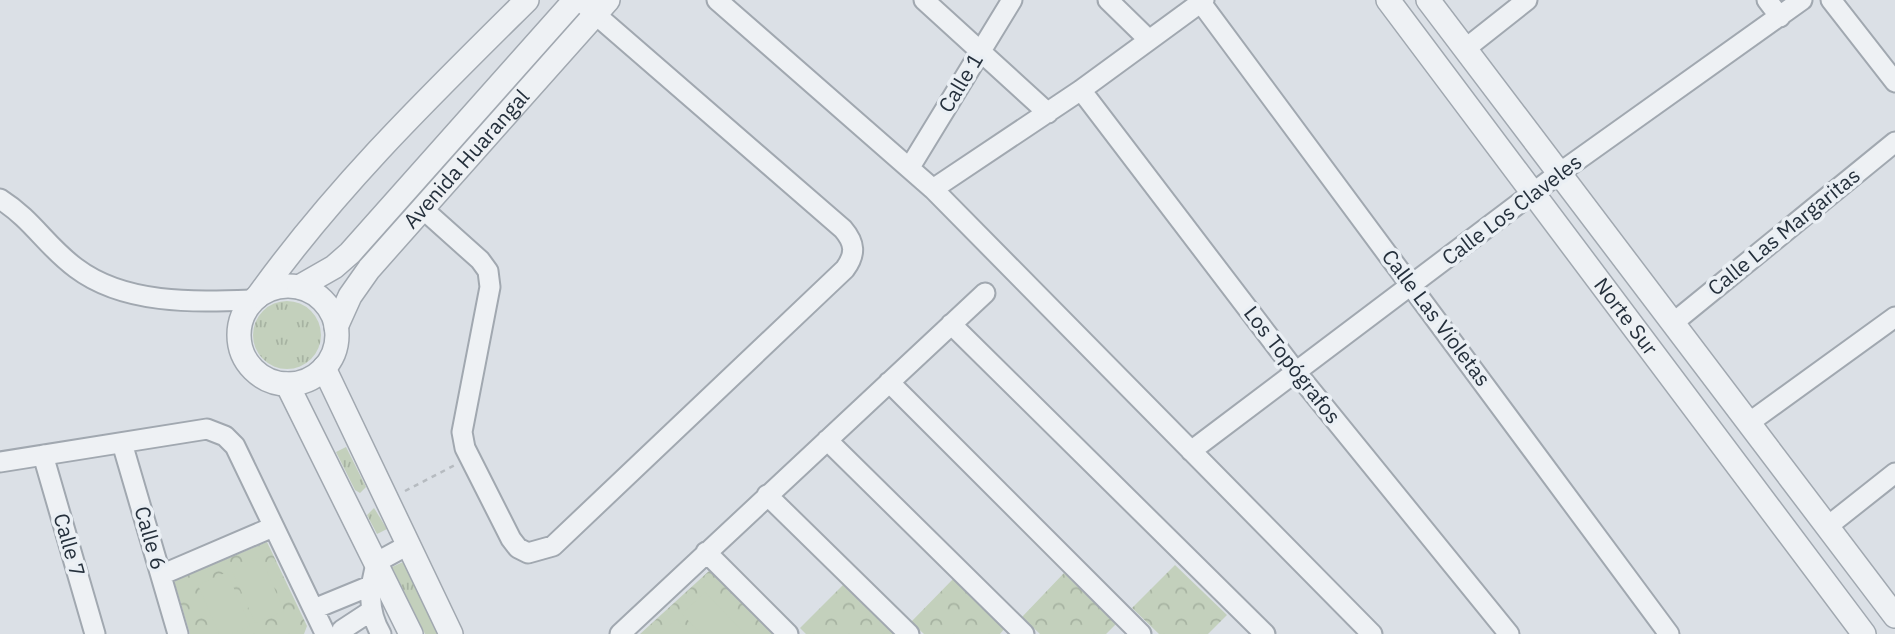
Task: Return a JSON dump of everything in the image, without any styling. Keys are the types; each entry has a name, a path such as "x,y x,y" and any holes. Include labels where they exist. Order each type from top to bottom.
{"street":[{"path":"0,199 23,213 55,251 101,285 159,299 256,298 284,286 299,287 324,302 336,327 334,349 324,368 313,377 287,384 262,377 245,359 239,335 245,310 256,298 317,216 353,175 527,0"},
{"path":"718,0 933,189 1372,634"},
{"path":"924,0 1048,113"},
{"name":"Calle 1","path":"910,167 1012,0"},
{"path":"1108,0 1149,40"},
{"name":"Norte Sur","path":"1388,0 1864,634"},
{"name":"Norte Sur","path":"1428,0 1895,616"},
{"path":"1465,49 1527,0"},
{"path":"1767,0 1780,17"},
{"name":"Calle Los Claveles","path":"1191,451 1559,174 1802,0"},
{"path":"1831,0 1895,82"},
{"name":"Calle Las Violetas","path":"933,189 1081,90 1201,1 1669,634"},
{"path":"423,209 488,271 490,287 462,432 470,457 519,548 528,553 540,552 553,546 852,259 854,249 843,229 589,4"},
{"name":"Avenida Huarangal","path":"336,327 356,287 423,209 589,4"},
{"name":"Avenida Huarangal","path":"299,287 334,268 350,253 589,4"},
{"name":"Los Topógrafos","path":"1081,90 1296,372 1508,634"},
{"name":"Calle Las Margaritas","path":"1673,323 1895,142"},
{"path":"620,634 985,293"},
{"path":"1750,422 1895,317"},
{"path":"951,324 1265,634"},
{"path":"324,368 451,634"},
{"path":"889,382 1141,634"},
{"path":"287,384 411,634"},
{"path":"0,462 208,429 225,436 235,446 314,609 334,632 371,611"},
{"path":"827,440 1024,634"},
{"name":"Calle 6","path":"122,443 178,634"},
{"name":"Calle 7","path":"43,455 95,634"},
{"path":"1828,526 1895,473"},
{"path":"768,495 909,634"},
{"path":"351,510 384,497"},
{"path":"161,575 273,527"},
{"path":"381,634 371,611 370,586 377,562 408,545"},
{"path":"706,552 788,634"},
{"path":"314,609 370,586"}],"path":[{"path":"384,497 470,457"}],"green space":[{"path":"287,301 300,304 311,311 318,322 321,335 318,348 311,359 300,366 287,369 274,366 263,359 256,348 253,335 256,322 263,311 274,304"},
{"path":"346,447 366,487 360,493 355,490 336,452"},
{"path":"374,508 387,529 377,534 367,515"},
{"path":"267,542 307,626 304,634 190,634 174,581"},
{"path":"261,557 284,611 255,623 232,570"},
{"path":"403,562 439,634 425,634 392,567"},
{"path":"1175,565 1227,615 1208,634 1159,634 1132,608"},
{"path":"709,571 774,634 640,634"},
{"path":"227,572 250,626 230,634 219,634 198,585"},
{"path":"1064,573 1116,624 1106,634 1040,634 1022,617"},
{"path":"954,578 1005,628 1000,634 924,634 911,622"},
{"path":"843,585 894,634 806,634 800,628"},
{"path":"705,592 745,634 701,634 682,614"},
{"path":"676,619 690,634 659,634"}]}
